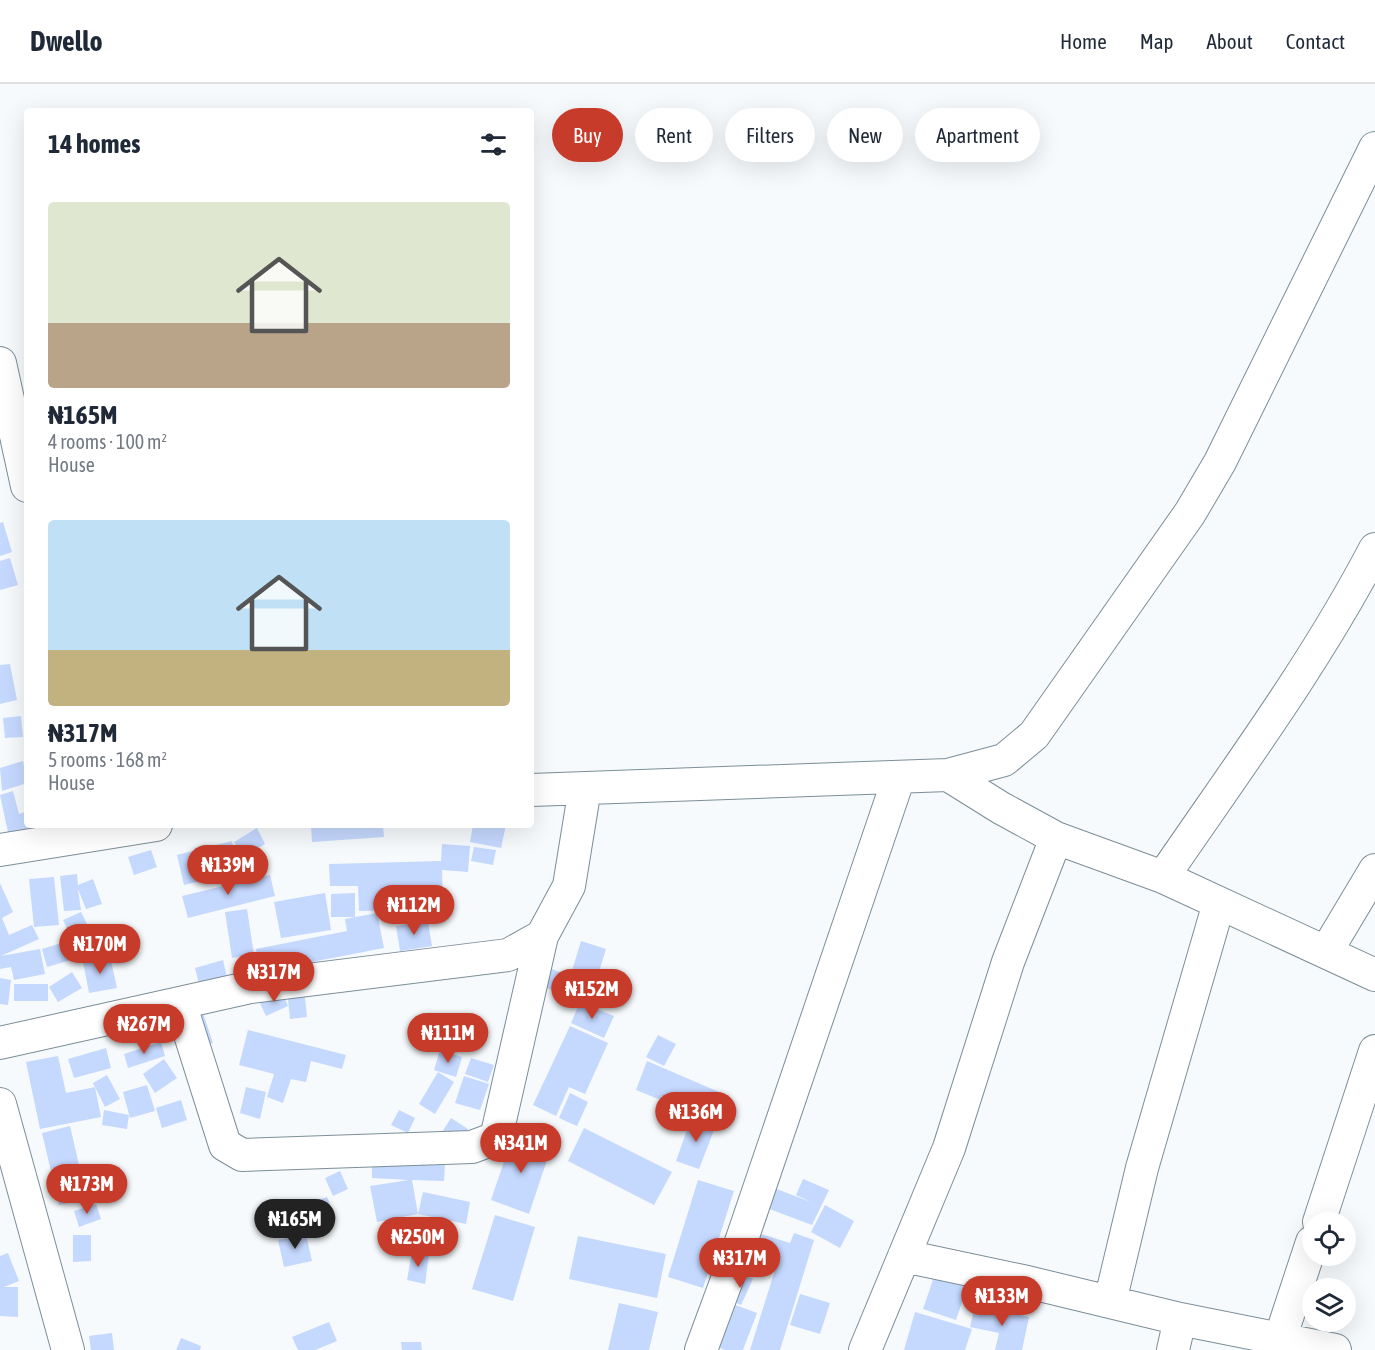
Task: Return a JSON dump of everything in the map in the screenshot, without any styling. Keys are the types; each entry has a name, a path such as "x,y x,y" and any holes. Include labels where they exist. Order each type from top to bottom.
{"street":[{"path":"534,790 948,775 1004,760 1034,735 1190,513 1220,462 1375,148"},
{"path":"0,363 24,472"},
{"path":"1163,878 1355,587 1375,549"},
{"path":"948,775 1056,838 1163,878 1375,975"},
{"path":"701,1350 742,1239 899,777"},
{"path":"180,1003 225,1145 242,1155 472,1147 496,1138 542,936 569,886 585,788"},
{"path":"0,850 102,829"},
{"path":"865,1350 949,1148 1008,962 1056,838"},
{"path":"1326,952 1375,870"},
{"path":"1110,1302 1142,1168 1219,903"},
{"path":"0,1042 251,987 508,955 542,936"},
{"path":"1322,1212 1375,1051"},
{"path":"0,1104 68,1350"},
{"path":"904,1256 1180,1319 1335,1350"},
{"path":"1281,1339 1304,1266"},
{"path":"1173,1350 1180,1319"}],"building":[{"path":"3,522 12,552 0,556 0,523"},
{"path":"10,558 18,585 0,590 0,561"},
{"path":"10,664 17,700 0,704 0,665"},
{"path":"21,716 23,737 5,738 3,718"},
{"path":"23,761 24,784 2,791 0,768"},
{"path":"13,791 19,814 24,812 24,828 41,828 9,837 0,795"},
{"path":"257,828 265,844 243,857 234,842"},
{"path":"311,828 383,828 384,837 312,842"},
{"path":"472,828 505,828 501,848 470,842"},
{"path":"232,841 235,854 207,861 212,878 184,885 177,855"},
{"path":"442,844 470,846 468,872 442,870 443,909 359,911 358,886 330,886 329,864 441,861"},
{"path":"474,847 496,850 493,865 471,861"},
{"path":"151,850 157,867 134,875 128,857"},
{"path":"263,855 265,871 229,875 227,859"},
{"path":"77,874 78,885 93,879 102,904 86,909 78,889 81,910 64,911 60,876"},
{"path":"270,875 275,896 188,918 182,896"},
{"path":"54,877 59,925 34,927 29,879"},
{"path":"0,883 13,912 2,918 9,935 32,925 39,939 1,956 40,949 45,974 14,980 11,967 0,969"},
{"path":"325,893 331,930 281,938 274,902"},
{"path":"355,893 355,917 331,917 331,894"},
{"path":"247,909 254,955 232,958 225,912"},
{"path":"81,912 91,932 73,941 63,920"},
{"path":"377,913 384,948 260,972 256,949 347,931 345,919"},
{"path":"428,922 432,946 400,951 396,926"},
{"path":"68,941 74,959 47,967 42,949"},
{"path":"581,941 606,949 590,1001 564,995 542,986 550,968 570,977"},
{"path":"110,956 117,988 89,993 83,962"},
{"path":"223,960 227,977 199,984 195,968"},
{"path":"72,972 82,988 58,1002 49,987"},
{"path":"0,978 11,980 8,1005 0,1004"},
{"path":"14,984 48,984 48,1001 14,1001"},
{"path":"304,989 307,1017 290,1019 287,990"},
{"path":"282,991 288,1006 266,1016 259,1001"},
{"path":"580,1002 614,1016 604,1038 571,1023"},
{"path":"203,1013 213,1043 197,1047 188,1018"},
{"path":"570,1026 608,1043 585,1094 569,1087 556,1116 533,1105"},
{"path":"248,1030 346,1055 342,1069 311,1061 306,1082 291,1079 283,1103 267,1097 274,1074 239,1065"},
{"path":"658,1035 676,1044 664,1066 646,1057"},
{"path":"161,1042 165,1056 128,1068 124,1054"},
{"path":"106,1048 111,1068 74,1078 68,1059"},
{"path":"440,1050 462,1057 456,1077 434,1070"},
{"path":"58,1056 66,1093 95,1087 101,1117 40,1129 26,1062"},
{"path":"471,1058 494,1065 488,1082 465,1074"},
{"path":"164,1059 177,1078 155,1093 143,1074"},
{"path":"647,1061 726,1095 715,1122 636,1090"},
{"path":"438,1072 454,1082 435,1114 419,1104"},
{"path":"107,1075 120,1099 105,1107 93,1083"},
{"path":"464,1076 489,1084 480,1110 455,1103"},
{"path":"147,1085 155,1111 130,1118 123,1092"},
{"path":"246,1087 266,1092 260,1119 240,1113"},
{"path":"570,1093 588,1102 577,1126 559,1118"},
{"path":"181,1100 187,1120 162,1128 156,1108"},
{"path":"104,1110 129,1115 127,1129 102,1125"},
{"path":"399,1110 415,1118 408,1133 391,1125"},
{"path":"692,1116 716,1125 699,1169 676,1161"},
{"path":"451,1118 468,1129 459,1143 442,1132"},
{"path":"70,1126 87,1199 59,1205 42,1133"},
{"path":"584,1128 672,1172 654,1205 568,1161"},
{"path":"513,1135 551,1148 529,1214 491,1200"},
{"path":"372,1161 445,1163 444,1181 412,1180 418,1214 377,1222 370,1186 409,1180 372,1178"},
{"path":"340,1171 348,1189 333,1196 325,1178"},
{"path":"803,1179 829,1190 812,1225 764,1207 771,1187 811,1202 796,1195"},
{"path":"698,1180 734,1191 703,1288 668,1277"},
{"path":"423,1192 470,1202 466,1224 418,1214"},
{"path":"327,1197 336,1218 308,1230 299,1208"},
{"path":"96,1204 101,1219 79,1227 74,1211"},
{"path":"825,1205 854,1221 840,1248 811,1232"},
{"path":"495,1215 535,1227 513,1301 472,1289"},
{"path":"794,1233 814,1240 780,1350 750,1350 779,1257 756,1249 761,1234 790,1243"},
{"path":"306,1234 312,1261 284,1267 278,1240"},
{"path":"73,1235 91,1235 91,1261 73,1262"},
{"path":"578,1236 666,1254 657,1298 569,1279"},
{"path":"412,1252 429,1255 425,1284 407,1280"},
{"path":"8,1253 19,1281 4,1287 18,1287 18,1317 0,1316 0,1256"},
{"path":"937,1268 970,1279 956,1320 923,1309"},
{"path":"739,1273 753,1279 741,1305 727,1299"},
{"path":"800,1294 830,1303 820,1334 790,1325"},
{"path":"619,1303 658,1312 649,1350 608,1350"},
{"path":"730,1303 757,1313 743,1350 725,1350 714,1346"},
{"path":"975,1305 1029,1317 1022,1350 995,1350 999,1333 970,1327"},
{"path":"915,1312 972,1329 965,1350 904,1350"},
{"path":"329,1322 337,1341 315,1350 298,1350 292,1337"},
{"path":"112,1333 114,1350 91,1350 89,1336"},
{"path":"181,1338 201,1346 200,1350 176,1350"},
{"path":"401,1342 421,1342 422,1350 402,1350"}]}
